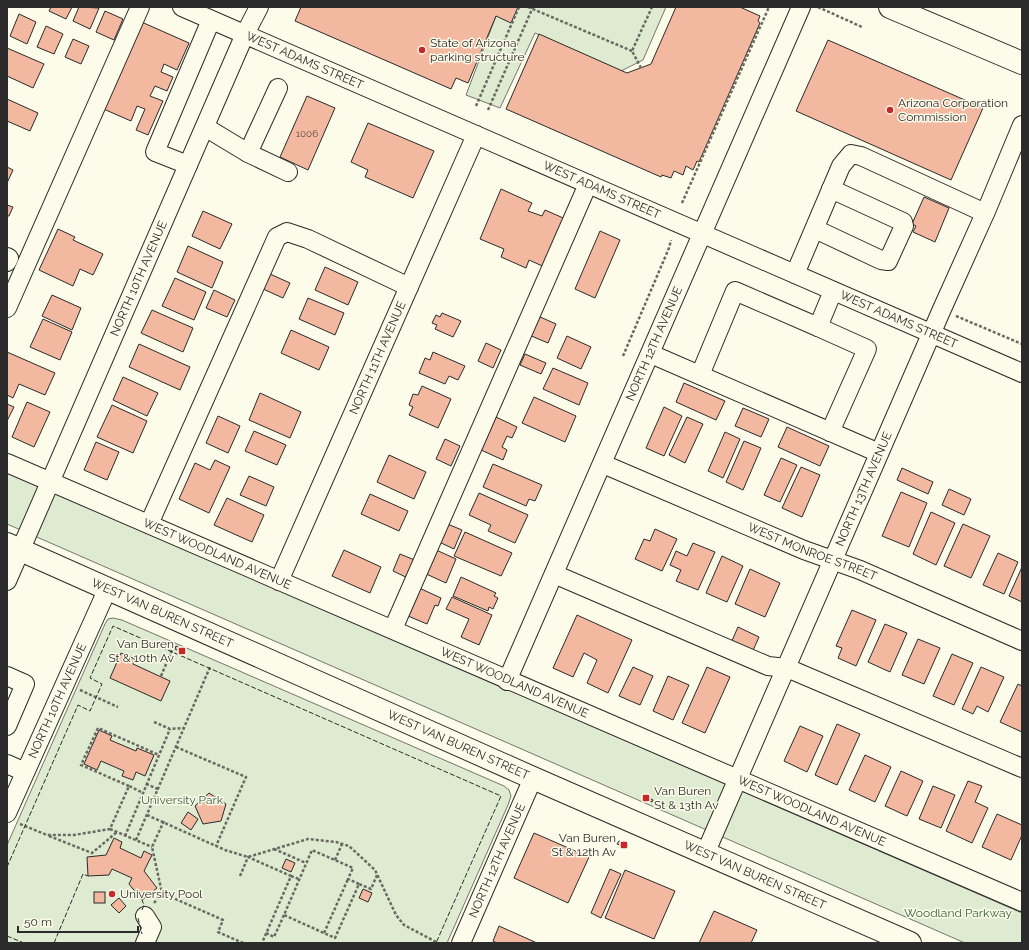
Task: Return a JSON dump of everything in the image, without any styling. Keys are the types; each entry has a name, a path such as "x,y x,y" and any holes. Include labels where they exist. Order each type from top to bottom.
{"main road":[{"path":"890,7 1022,64"},
{"name":"WEST VAN BUREN STREET","path":"14,547 533,778 907,942"}],"street":[{"path":"7,308 140,7"},
{"name":"WEST ADAMS STREET","path":"182,7 1022,373"},
{"name":"NORTH 10TH AVENUE","path":"7,580 14,547 50,481 245,34 259,7"},
{"name":"NORTH 12TH AVENUE","path":"507,681 651,354 801,7"},
{"path":"188,165 156,152 212,20"},
{"path":"248,154 278,88"},
{"name":"NORTH 13TH AVENUE","path":"705,854 879,453 986,212 1022,125"},
{"path":"205,127 248,154 288,172"},
{"name":"NORTH 11TH AVENUE","path":"279,581 476,135"},
{"path":"795,274 841,166 851,154 861,156 986,212"},
{"path":"393,629 588,184"},
{"path":"815,229 881,260 888,261 904,226 903,222 831,189"},
{"path":"149,524 277,237 287,232 308,239 409,287"},
{"path":"7,257 9,258 7,262"},
{"path":"700,375 735,291 818,327 867,349 830,432"},
{"path":"818,327 833,291"},
{"path":"651,354 879,453"},
{"name":"WEST WOODLAND AVENUE","path":"7,463 393,629 507,681 1022,902"},
{"name":"WEST MONROE STREET","path":"603,464 804,550 860,570 1022,641"},
{"path":"554,574 768,666 787,668 1022,768"},
{"name":"NORTH 10TH AVENUE","path":"14,818 25,772 108,588"},
{"path":"7,676 25,684 7,726"},
{"path":"7,764 25,772"},
{"name":"NORTH 12TH AVENUE","path":"461,943 533,778"},
{"path":"145,916 152,927 145,943"}],"path":[{"path":"476,106 519,7"},
{"path":"528,7 632,51 641,68"},
{"path":"632,51 652,7"},
{"path":"682,203 769,7"},
{"path":"818,7 862,27"},
{"path":"488,110 533,8"},
{"path":"623,356 669,248 671,240"},
{"path":"956,316 1022,344"},
{"path":"161,676 172,650"},
{"path":"136,840 210,666"},
{"path":"80,690 118,707"},
{"path":"154,722 170,729 184,728"},
{"path":"143,793 81,765 98,728 159,755"},
{"path":"124,836 170,729"},
{"path":"176,747 246,777 216,846"},
{"path":"146,784 158,789"},
{"path":"110,829 129,786"},
{"path":"147,814 216,846 248,857 299,879"},
{"path":"14,818 47,836 92,854 117,832"},
{"path":"164,821 152,847 162,892 223,920 218,932 243,943"},
{"path":"47,836 74,835 110,829 152,847"},
{"path":"240,876 248,857 273,848 308,839 349,846 363,858 377,874 396,915 404,925 438,943"},
{"path":"334,860 342,844"},
{"path":"273,848 306,863"},
{"path":"266,933 274,937 312,850 353,868 324,933"},
{"path":"348,879 371,889 377,874"},
{"path":"262,943 291,876"},
{"path":"284,915 335,938 359,884"}],"green space":[{"path":"518,7 666,7 643,60 621,71 535,33 500,108 466,95 496,16"},
{"name":"Woodland Parkway","path":"7,472 1022,913 1022,943 965,943 7,524"},
{"name":"University Park","path":"113,618 122,620 504,786 509,790 511,796 508,805 447,943 7,943 7,845 105,624 108,619"}],"building":[{"path":"51,7 72,7 66,19 49,11"},
{"path":"79,7 99,8 90,29 73,21"},
{"name":"State of Arizona parking structure","path":"301,7 518,7 511,23 496,16 468,83 456,78 451,89 295,21"},
{"path":"676,7 740,7 760,16 758,21 760,23 699,162 697,161 693,170 686,166 683,175 674,171 671,178 662,175 661,177 506,109 539,34 627,73 651,64"},
{"path":"105,11 123,19 114,40 96,32"},
{"path":"19,14 36,22 27,44 10,36"},
{"path":"137,20 189,43 177,70 164,64 161,72 173,77 167,91 155,86 150,96 163,101 148,135 136,130 145,109 137,106 131,121 99,107"},
{"path":"46,26 63,34 54,54 37,47"},
{"path":"73,39 89,46 81,64 65,57"},
{"name":"Arizona Corporation Commission","path":"828,40 983,108 951,180 796,111"},
{"path":"7,48 44,64 33,88 7,76"},
{"path":"307,96 335,108 308,170 280,157"},
{"path":"7,99 38,113 30,131 7,121"},
{"path":"368,123 434,151 413,198 365,177 368,170 351,162"},
{"path":"7,167 13,170 7,183"},
{"path":"501,189 532,203 528,211 542,216 545,210 570,221 549,269 529,260 526,268 501,257 504,249 480,239"},
{"path":"924,197 949,208 935,242 913,232 916,226 912,224"},
{"path":"7,205 13,207 9,216 7,216"},
{"path":"203,211 232,224 220,249 192,236"},
{"path":"58,229 75,237 73,240 103,254 93,275 80,269 73,286 39,270"},
{"path":"600,231 620,240 595,298 575,289"},
{"path":"188,246 223,262 212,288 177,272"},
{"path":"325,267 358,282 348,305 315,290"},
{"path":"270,274 290,283 283,298 263,289"},
{"path":"175,278 206,292 194,320 162,306"},
{"path":"214,290 235,300 227,317 206,308"},
{"path":"52,295 81,308 72,330 42,316"},
{"path":"308,298 344,313 335,335 299,319"},
{"path":"152,310 193,328 183,352 141,333"},
{"path":"442,313 461,321 453,337 435,329 437,325 432,323 436,315 440,317"},
{"path":"538,316 556,324 548,343 529,335"},
{"path":"43,319 72,332 60,360 30,347"},
{"path":"291,330 329,347 319,370 281,353"},
{"path":"567,336 591,347 581,369 557,358"},
{"path":"486,343 501,350 493,368 478,361"},
{"path":"139,344 190,367 180,390 129,367"},
{"path":"7,352 55,373 45,395 19,384 13,398 7,395"},
{"path":"433,352 465,366 458,380 449,376 445,384 419,373 425,358 430,360"},
{"path":"525,354 546,363 541,374 520,365"},
{"path":"553,368 588,383 579,405 543,389"},
{"path":"123,377 158,393 147,416 113,400"},
{"path":"684,383 725,401 716,420 676,402"},
{"path":"422,386 451,399 438,428 409,415 413,407 409,405 413,394 418,395"},
{"path":"260,393 301,412 290,438 249,420"},
{"path":"534,397 576,416 565,442 522,423"},
{"path":"27,402 50,412 34,447 12,437"},
{"path":"7,404 14,407 7,421"},
{"path":"112,405 147,421 133,453 97,437"},
{"path":"664,407 682,416 664,456 646,448"},
{"path":"743,408 769,419 761,437 735,426"},
{"path":"218,416 240,426 228,453 206,443"},
{"path":"496,417 517,427 512,438 507,436 502,447 507,450 503,460 481,450"},
{"path":"687,417 703,424 685,463 669,455"},
{"path":"787,427 829,446 820,466 778,447"},
{"path":"254,431 286,445 277,465 245,451"},
{"path":"725,432 740,439 723,478 708,471"},
{"path":"445,439 460,446 451,466 436,459"},
{"path":"744,441 761,448 743,490 726,482"},
{"path":"96,442 119,452 107,480 84,470"},
{"path":"389,455 426,472 414,499 377,482"},
{"path":"781,458 797,465 780,502 764,495"},
{"path":"215,460 230,467 209,513 179,499 195,463 210,470"},
{"path":"493,464 542,485 535,501 529,499 526,506 483,487"},
{"path":"801,467 820,475 802,517 782,508"},
{"path":"902,468 933,482 928,494 897,480"},
{"path":"249,476 274,487 266,506 240,495"},
{"path":"949,489 971,499 964,515 942,505"},
{"path":"901,492 927,503 909,547 882,536"},
{"path":"479,493 528,515 515,543 488,531 491,525 469,515"},
{"path":"370,494 408,511 399,531 361,514"},
{"path":"227,498 264,515 252,542 214,525"},
{"path":"931,512 955,523 936,565 913,554"},
{"path":"445,523 462,530 454,549 437,541"},
{"path":"963,524 990,536 971,578 944,566"},
{"path":"655,529 677,539 662,571 635,559 644,539 650,541"},
{"path":"465,532 512,553 501,576 454,556"},
{"path":"693,543 715,552 698,590 676,581 681,570 670,565 676,551 687,556"},
{"path":"434,549 456,559 446,583 424,573"},
{"path":"344,550 381,567 370,593 332,576"},
{"path":"998,553 1018,562 1004,594 983,585"},
{"path":"400,554 417,561 410,579 393,571"},
{"path":"722,556 743,566 727,602 706,593"},
{"path":"1022,567 1022,602 1009,596"},
{"path":"750,569 780,583 765,617 735,604"},
{"path":"461,577 496,593 494,596 498,598 493,609 489,607 488,611 453,596"},
{"path":"417,587 441,598 438,606 435,605 427,624 408,616"},
{"path":"452,597 492,615 479,645 461,637 469,619 446,609"},
{"path":"852,610 876,620 856,666 838,658 842,648 836,646"},
{"path":"577,615 632,640 608,693 587,683 597,660 584,653 573,677 553,668"},
{"path":"885,624 907,633 890,672 868,662"},
{"path":"738,627 759,637 751,655 730,645"},
{"path":"918,639 940,648 924,684 902,675"},
{"path":"176,646 184,650 183,653 175,649"},
{"path":"121,653 135,659 133,664 170,681 161,701 110,678"},
{"path":"952,654 973,663 954,705 933,696"},
{"path":"633,667 653,676 640,705 619,696"},
{"path":"707,667 730,677 705,733 682,723"},
{"path":"981,667 1004,677 988,712 977,706 973,714 962,709"},
{"path":"668,676 689,685 673,720 653,711"},
{"path":"1018,684 1022,686 1022,732 1000,722"},
{"path":"837,724 860,734 837,785 815,775"},
{"path":"800,726 823,736 807,772 784,761"},
{"path":"99,730 112,736 110,740 136,751 137,748 154,755 145,776 136,772 133,780 122,776 124,771 101,761 97,770 84,764"},
{"path":"865,755 891,767 875,802 849,790"},
{"path":"901,771 923,781 907,816 885,806"},
{"path":"968,781 982,786 975,802 988,808 972,843 946,831"},
{"path":"933,786 955,795 941,828 919,819"},
{"path":"209,793 226,804 221,821 203,824 195,806"},
{"path":"645,796 653,800 652,802 644,799"},
{"path":"188,812 198,819 191,830 181,823"},
{"path":"997,814 1022,825 1022,835 1011,860 982,847"},
{"path":"534,833 589,857 568,903 514,878"},
{"path":"114,838 122,842 120,848 141,858 144,851 152,855 144,871 157,888 142,900 129,884 132,878 112,869 109,875 88,876 87,857 106,855"},
{"path":"619,841 627,844 625,847 617,844"},
{"path":"286,859 295,863 291,872 282,868"},
{"path":"610,869 621,874 601,918 591,913"},
{"path":"625,870 675,891 654,939 605,918"},
{"path":"363,889 372,893 368,902 359,898"},
{"path":"94,892 105,892 105,903 94,903"},
{"path":"119,898 126,906 119,913 111,905"},
{"path":"714,911 757,930 751,943 699,943"},
{"path":"499,926 537,943 497,943 493,941"}],"fence":[{"path":"7,867 78,705 90,711 102,684 90,678 113,626 501,796 436,943"},
{"path":"54,943 83,874 88,876"},
{"path":"142,900 144,905 142,910"},
{"path":"138,918 142,934"},
{"path":"7,936 24,943"}],"place":[{"name":"State of Arizona parking structure","path":"422,50"},
{"name":"Arizona Corporation Commission","path":"890,110"},
{"name":"Van Buren St & 10th Av","path":"182,651"},
{"name":"Van Buren St & 13th Av","path":"646,798"},
{"name":"Van Buren St & 12th Av","path":"624,845"},
{"name":"University Pool","path":"112,894"}]}
